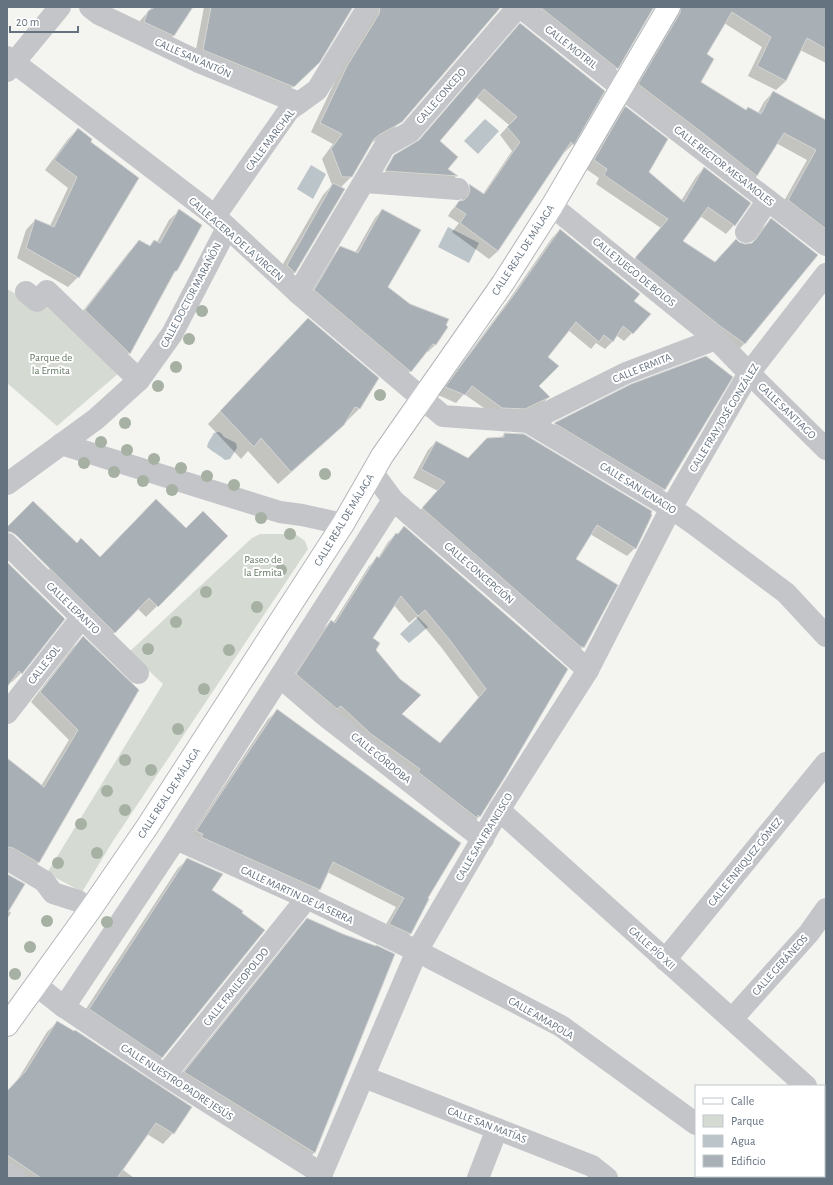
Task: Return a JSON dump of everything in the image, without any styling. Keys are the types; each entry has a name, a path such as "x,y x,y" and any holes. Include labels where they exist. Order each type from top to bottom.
{"main road":[{"name":"CALLE REAL DE MÁLAGA","path":"9,1019 36,985 90,910 147,827 343,524 382,456 503,283 552,206 669,7"}],"street":[{"path":"10,64 60,7"},
{"name":"CALLE SAN ANTÓN","path":"90,7 99,14 199,62 299,103"},
{"name":"CALLE MARCHAL","path":"221,222 290,110 317,90 368,7"},
{"name":"CALLE MOTRIL","path":"519,7 622,88"},
{"name":"CALLE CONCEJO","path":"298,293 385,146 410,132 519,7"},
{"name":"CALLE ACERA DE LA VIRGEN","path":"10,64 221,222 298,293 422,399"},
{"name":"CALLE RECTOR MESA MOLES","path":"622,88 826,245"},
{"path":"365,182 458,189"},
{"path":"746,232 768,200"},
{"name":"CALLE JUEGO DE BOLOS","path":"552,206 716,339"},
{"name":"CALLE DOCTOR MARAÑÓN","path":"7,484 96,419 139,380 149,368 172,334 221,222"},
{"name":"CALLE FRAY JOSÉ GONZÁLEZ","path":"670,508 749,373 826,274"},
{"path":"26,292 37,301 47,291 139,380"},
{"path":"716,339 749,373"},
{"name":"CALLE ERMITA","path":"528,422 626,373 716,339"},
{"name":"CALLE SANTIAGO","path":"749,373 826,449"},
{"name":"CALLE SAN IGNACIO","path":"422,399 443,416 528,422 670,508 786,593 826,636"},
{"path":"62,444 280,512 343,524"},
{"name":"CALLE CONCEPCIÓN","path":"372,473 394,500 588,670"},
{"path":"64,1007 176,840 394,500"},
{"name":"CALLE SAN FRANCISCO","path":"321,1176 417,951 499,810 588,670 670,508"},
{"name":"CALLE LEPANTO","path":"7,544 138,673"},
{"name":"CALLE SOL","path":"8,709 82,617"},
{"name":"CALLE CÓRDOBA","path":"280,677 324,714 483,839"},
{"name":"CALLE ENRIQUEZ GÓMEZ","path":"665,960 826,763"},
{"name":"CALLE PÍO XII","path":"499,810 805,1085"},
{"name":"CALLE MARTIN DE LA SERRA","path":"176,840 307,898 417,951"},
{"path":"7,859 44,882 53,893 78,902 90,910"},
{"name":"CALLE FRAILEOPOLDO","path":"165,1075 307,898"},
{"name":"CALLE GERÁNEOS","path":"732,1019 809,933 826,909"},
{"name":"CALLE AMAPOLA","path":"417,951 561,1026 695,1123"},
{"name":"CALLE NUESTRO PADRE JESÚS","path":"36,985 64,1007 165,1075 321,1176"},
{"name":"CALLE SAN MATÍAS","path":"364,1077 497,1129 595,1174"},
{"path":"478,1178 497,1129"},
{"path":"7,1173 15,1178"}],"green space":[{"name":"Parque de la Ermita","path":"7,289 29,301 48,296 119,373 57,426 7,383"},
{"name":"Paseo de la Ermita","path":"260,534 295,534 305,541 308,549 113,841 82,892 47,873 163,684 129,652 252,538"}],"water":[{"path":"485,119 499,131 478,154 464,141"},
{"path":"311,165 326,174 313,199 297,189"},
{"path":"448,227 479,243 469,263 438,247"},
{"path":"218,432 236,443 237,448 230,459 225,460 207,447 214,433"},
{"path":"418,617 428,627 409,643 400,634"}],"building":[{"path":"155,7 193,7 174,36 144,22 148,11"},
{"path":"211,7 353,7 320,62 294,87 203,50"},
{"path":"380,7 501,7 402,122 374,139 352,177 342,177 331,149 342,134 320,123 347,66 379,14"},
{"path":"540,7 654,7 618,69"},
{"path":"681,7 826,7 826,49 807,38 786,81 757,66 771,37 732,12 707,54 714,59 701,82 746,110 748,107 761,114 773,91 826,120 826,229 788,200 816,150 784,133 757,176 638,84 680,13"},
{"path":"520,23 605,91 574,145 571,142 498,251 460,223 466,214 455,207 459,201 464,200 468,196 470,190 469,184 484,194 520,142 507,127 517,117 484,89 440,141 458,157 448,169 458,176 385,171 394,155 419,140"},
{"path":"625,106 668,139 649,172 684,202 704,167 751,203 735,226 708,207 683,241 715,262 736,239 745,244 752,243 771,218 818,255 745,344 720,326 635,258 668,219 604,175 607,169 594,160"},
{"path":"78,128 92,139 91,142 139,178 79,278 26,248 35,219 54,227 77,177 54,160"},
{"path":"333,183 345,189 295,273 287,265"},
{"path":"179,209 202,225 130,354 85,310 139,240 150,246 154,240 160,243"},
{"path":"382,209 421,230 388,287 410,304 449,319 446,325 448,327 436,345 433,344 411,372 314,290 340,246 358,253"},
{"path":"560,229 640,294 634,301 651,314 633,334 623,326 613,342 604,335 599,342 576,322 548,357 559,366 539,386 550,397 525,409 502,408 472,386 465,395 445,387 516,292"},
{"path":"308,318 379,378 360,409 355,407 344,425 291,472 261,438 254,447 220,411"},
{"path":"706,356 733,377 665,490 554,423 631,384"},
{"path":"504,433 524,434 652,511 652,515 636,549 597,525 576,559 618,585 584,648 582,646 582,648 422,508 445,482 421,469 436,441 468,458 487,438 504,437"},
{"path":"156,499 186,528 203,511 228,536 158,607 149,598 115,633 16,535 11,532 7,532 7,527 33,501 77,543 81,538 100,557"},
{"path":"404,526 568,669 505,777 480,817 478,815 477,818 418,772 420,769 371,734 341,706 337,709 296,674 331,620 335,623 377,556 379,558 396,533 398,534","holes":["401,596 418,616 425,610 449,639 486,689 440,743 402,714 421,695 400,679 376,650 380,643 373,638"]},
{"path":"7,562 65,619 22,674 19,671 7,687"},
{"path":"83,636 139,690 39,863 13,848 7,847 7,758 44,787 78,730 40,692"},
{"path":"277,709 461,843 428,898 429,899 411,934 389,924 404,898 333,862 320,890 201,837 203,834 196,831"},
{"path":"187,858 223,874 212,890 243,911 242,913 265,930 162,1058 89,1009"},
{"path":"7,874 25,884 7,914"},
{"path":"307,918 395,954 315,1153 184,1072"},
{"path":"57,1021 74,1031 75,1030 192,1107 174,1134 156,1123 117,1178 41,1178 7,1155 7,1091 25,1072"}]}
